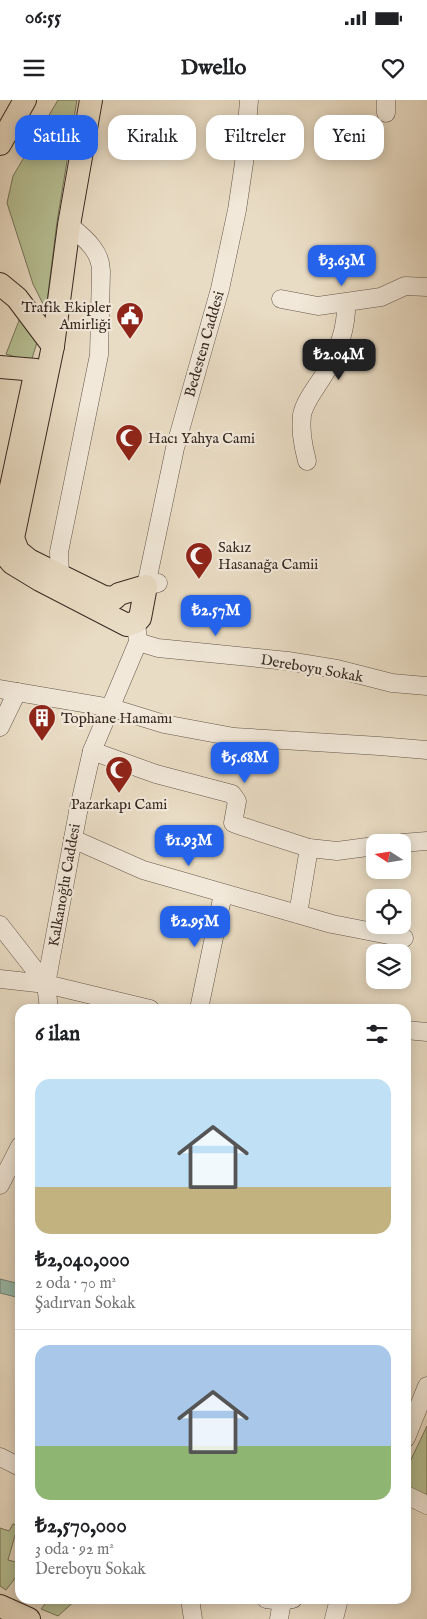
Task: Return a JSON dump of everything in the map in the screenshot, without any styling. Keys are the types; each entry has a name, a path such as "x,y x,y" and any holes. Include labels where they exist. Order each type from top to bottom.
{"main road":[{"path":"0,144 25,100"},
{"path":"91,100 69,225 53,346 13,538 18,551 29,560 104,596 115,598 119,594 152,585"},
{"path":"0,284 17,298 53,346"},
{"path":"0,367 36,370 0,538 3,552 12,563 137,632 152,585"},
{"path":"0,1606 29,1619"},
{"path":"0,1616 5,1619"}],"street":[{"name":"Bedesten Caddesi","path":"152,585 175,448 220,289 237,210 244,163 249,100"},
{"path":"60,575 59,552 99,355 101,263 91,244 69,225"},
{"path":"281,299 318,306 381,297 404,286 427,287"},
{"path":"307,461 302,443 302,414 312,392 338,351 345,326 346,303"},
{"path":"36,370 53,346"},
{"name":"Dereboyu Sokak","path":"137,632 158,648 288,661 337,669 392,683 427,686"},
{"name":"Kalkanoğlu Caddesi","path":"48,1004 46,984 78,812 92,751 112,708 137,632"},
{"path":"0,727 8,691 112,708 164,724 234,737 427,750"},
{"path":"92,751 156,774 232,794 237,801 233,822 309,848 337,851 366,847"},
{"path":"74,839 143,870 332,924 404,938"},
{"path":"411,842 427,840"},
{"path":"298,914 309,848"},
{"path":"200,1004 223,894"},
{"path":"0,925 46,984"},
{"path":"0,979 46,984 129,1004"},
{"path":"411,1030 427,1032"},
{"path":"0,1185 14,1154"},
{"path":"411,1426 427,1386"},
{"path":"0,1457 15,1464"},
{"path":"411,1497 427,1505"},
{"path":"191,1604 193,1619"},
{"path":"279,1619 280,1604"},
{"path":"334,1619 338,1604"}],"shaded area":[{"path":"58,100 77,100 75,115 49,115"},
{"path":"22,160 67,160 46,310 33,284 7,203 13,176"},
{"path":"20,318 38,339 31,362 6,354"},
{"path":"0,1279 15,1283 15,1297 0,1293"},
{"path":"427,1426 427,1498 411,1490 411,1460"},
{"path":"13,1524 15,1524 15,1536 8,1560 15,1562 15,1578 6,1590 0,1586 0,1528 9,1531"},
{"path":"45,1604 71,1604 58,1616 41,1609"}],"place":[{"name":"Trafik Ekipler Amirliği","path":"130,340"},
{"name":"Hacı Yahya Cami","path":"129,462"},
{"name":"Sakız Hasanağa Camii","path":"199,580"},
{"name":"Tophane Hamamı","path":"42,742"},
{"name":"Pazarkapı Cami","path":"119,794"}]}
